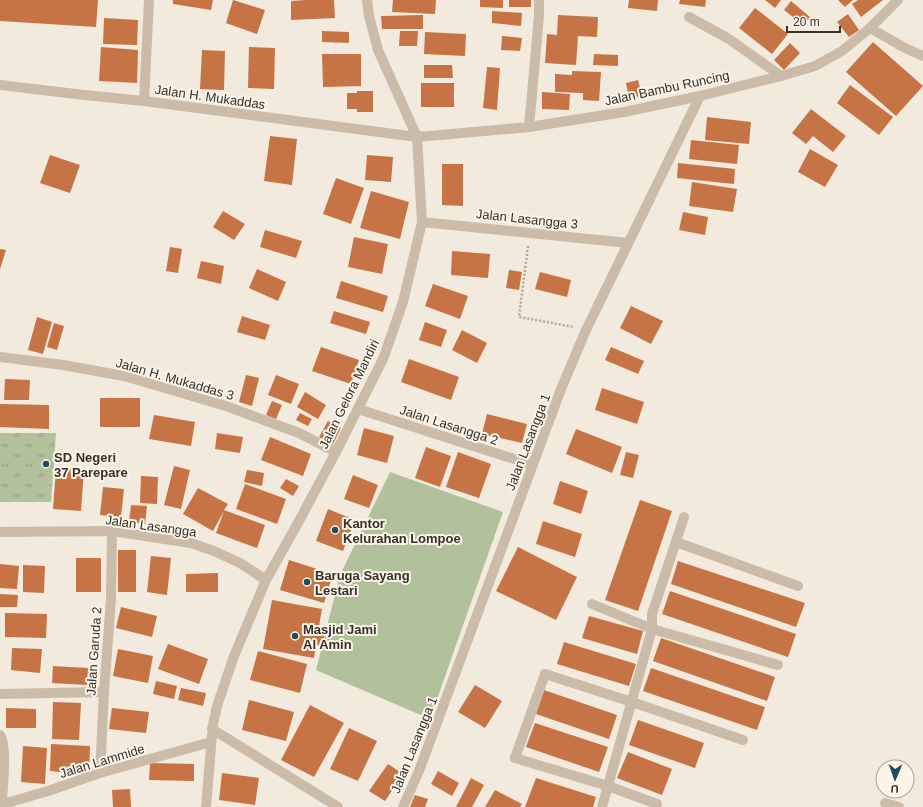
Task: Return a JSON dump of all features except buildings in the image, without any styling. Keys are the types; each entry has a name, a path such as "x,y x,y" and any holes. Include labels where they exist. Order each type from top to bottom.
{"street":[{"path":"144,101 149,0"},
{"name":"Jalan Gelora Mandiri","path":"206,807 212,730 217,706 234,656 266,580 336,452 383,359 403,302 422,222 417,137 378,50 369,16 367,0"},
{"path":"529,127 539,16 539,0"},
{"name":"Jalan Bambu Runcing","path":"417,137 529,127 624,112 700,96 781,76 815,66 842,51 870,28 898,0"},
{"path":"689,17 730,39 781,76"},
{"path":"870,28 905,48 923,56"},
{"path":"0,96 1,86"},
{"name":"Jalan H. Mukaddas","path":"1,86 144,101 417,137"},
{"name":"Jalan Lasangga 1","path":"403,807 420,771 561,389 586,330 700,96"},
{"name":"Jalan Lasangga 3","path":"422,222 628,243"},
{"name":"Jalan H. Mukaddas 3","path":"0,357 63,365 124,376 226,406 299,433 336,452"},
{"name":"Jalan Lasangga 2","path":"358,409 533,465"},
{"path":"602,807 652,629 652,614 684,517"},
{"name":"Jalan Lasangga","path":"0,532 112,531 191,543 240,562 266,580"},
{"name":"Jalan Garuda 2","path":"100,773 111,599 112,531"},
{"path":"676,542 798,586"},
{"path":"592,604 652,629 778,664"},
{"path":"657,804 608,786 515,758 545,674 743,740"},
{"path":"0,694 104,692"},
{"path":"212,730 338,807"},
{"path":"0,735 3,742 4,754 1,805"},
{"name":"Jalan Lammide","path":"1,805 100,773 211,742"},
{"path":"885,803 898,807"}],"path":[{"path":"530,232 519,317 586,330"}],"green space":[{"path":"0,433 56,433 51,502 0,502"},
{"path":"390,472 503,512 430,719 316,670 340,575"}],"place":[{"name":"SD Negeri 37 Parepare","path":"46,464"},
{"name":"Kantor Kelurahan Lompoe","path":"335,530"},
{"name":"Baruga Sayang Lestari","path":"307,582"},
{"name":"Masjid Jami Al Amin","path":"295,636"}]}
